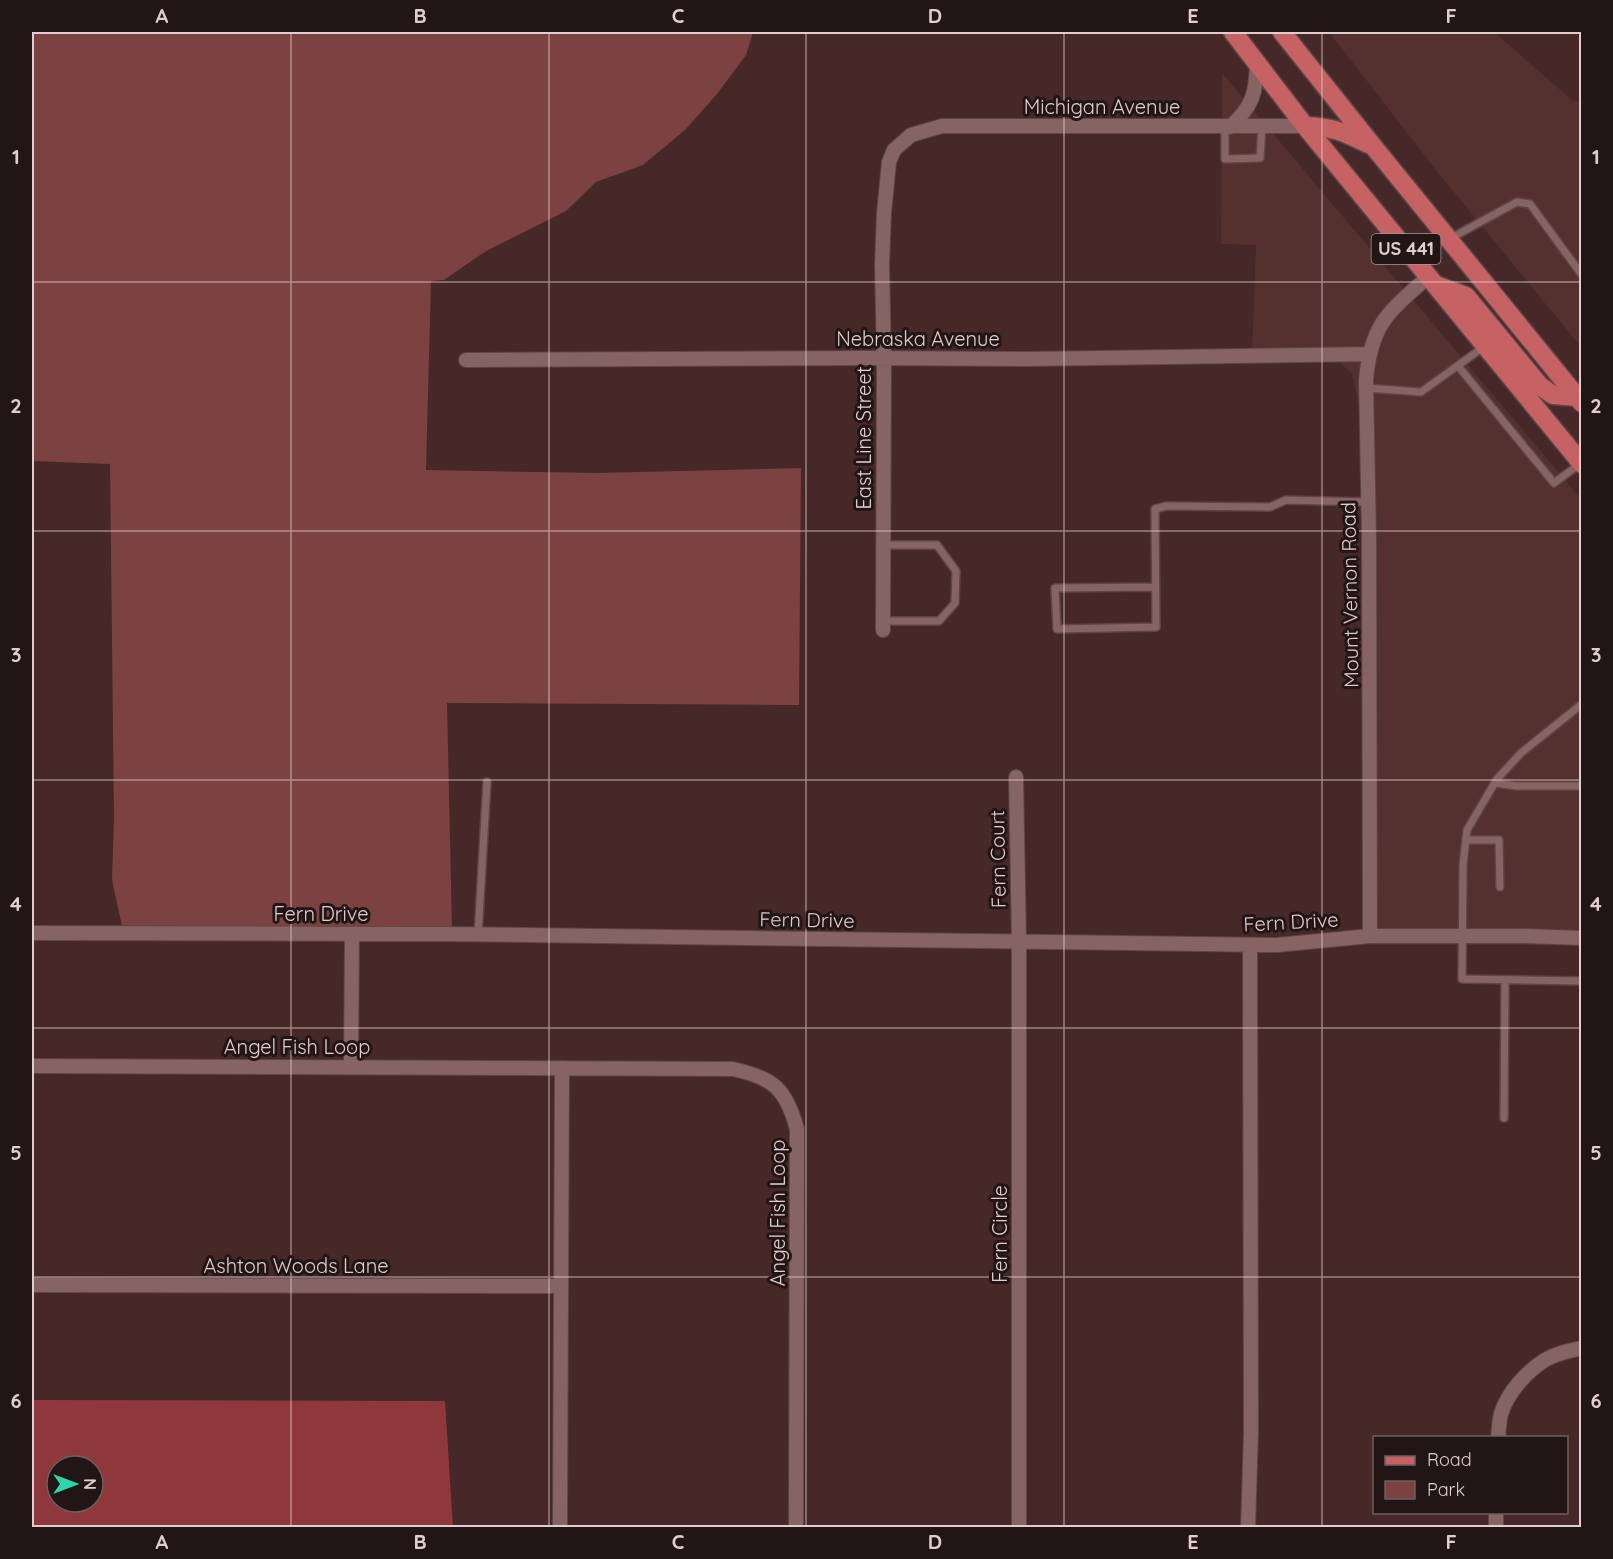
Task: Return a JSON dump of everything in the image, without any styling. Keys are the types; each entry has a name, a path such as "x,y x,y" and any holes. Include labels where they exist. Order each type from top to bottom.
{"main road":[{"name":"US 441","path":"1233,32 1305,126 1581,463"},
{"name":"US 441","path":"1282,32 1372,146 1580,399"},
{"path":"1305,126 1341,130 1372,146"},
{"path":"1431,280 1466,296 1540,386 1553,395 1580,399"}],"street":[{"path":"1227,127 1242,115 1252,101 1256,85 1257,63"},
{"name":"Michigan Avenue","path":"902,142 911,135 942,126 1305,126"},
{"name":"East Line Street","path":"883,626 882,265 884,213 889,162 894,150 902,142"},
{"name":"Mount Vernon Road","path":"1370,936 1366,388 1369,354 1384,318 1394,307 1431,280"},
{"name":"Nebraska Avenue","path":"466,360 1028,359 1369,354"},
{"name":"Fern Court","path":"1016,777 1019,941"},
{"name":"Fern Drive","path":"32,933 478,934 1250,945 1277,945 1370,936 1581,938"},
{"path":"351,1067 352,934"},
{"name":"Fern Circle","path":"1019,941 1019,1527"},
{"path":"1248,1527 1251,1432 1250,945"},
{"name":"Angel Fish Loop","path":"32,1066 733,1069 756,1074 776,1086 790,1106 797,1129 796,1527"},
{"path":"560,1527 562,1068"},
{"name":"Ashton Woods Lane","path":"32,1285 561,1286"},
{"path":"1498,1436 1500,1415 1505,1403 1531,1371 1546,1359 1562,1352 1581,1348"}],"lane":[{"path":"1227,127 1225,159 1260,158 1262,126"},
{"path":"1448,239 1517,202 1530,204 1581,275"},
{"path":"1366,388 1422,392 1485,346"},
{"path":"1458,366 1554,483 1581,463"},
{"path":"1155,587 1055,588 1057,629 1156,627 1155,509 1166,506 1269,507 1286,500 1368,502"},
{"path":"883,545 937,545 956,570 955,603 939,621 883,626"},
{"path":"1581,704 1521,753 1495,783 1467,830 1463,866 1462,936 1462,979 1581,981"},
{"path":"478,934 487,782"},
{"path":"1495,783 1516,786 1581,786"},
{"path":"1466,840 1499,840 1500,887"},
{"path":"1504,1118 1505,980"}],"shaded area":[{"path":"1329,32 1494,32 1573,101 1581,101 1581,347 1435,169"},
{"path":"1222,73 1581,499 1581,945 1369,945 1364,729 1369,477 1359,406 1352,374 1335,358 1252,354 1256,245 1221,244"},
{"path":"32,1400 445,1401 453,1527 32,1527"}],"green space":[{"path":"32,32 753,32 746,55 717,94 685,130 643,165 596,182 566,211 486,251 444,280 431,281 426,470 596,473 801,468 799,705 447,703 452,929 123,931 112,880 114,818 110,464 32,461"}]}
